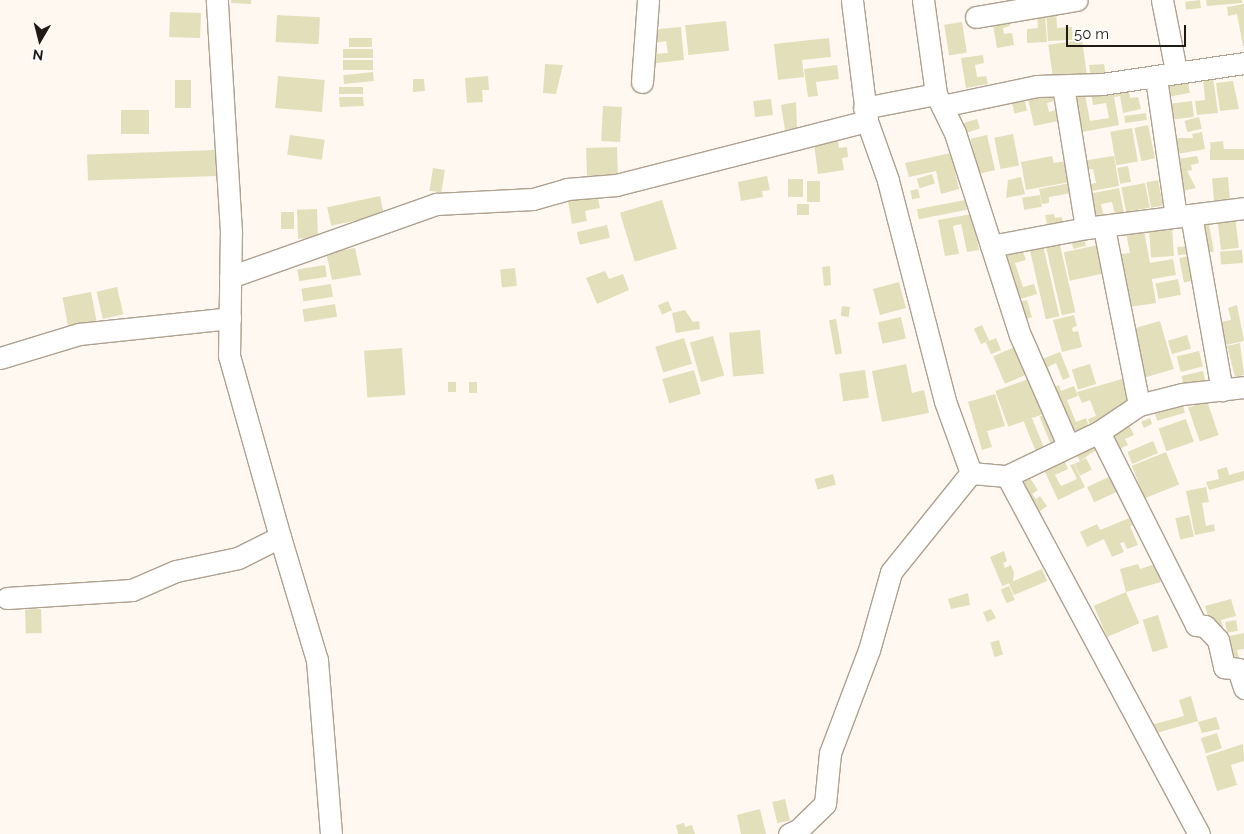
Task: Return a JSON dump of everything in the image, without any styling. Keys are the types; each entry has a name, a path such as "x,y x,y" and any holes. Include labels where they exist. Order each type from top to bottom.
{"street":[{"path":"217,0 230,277 229,356 317,660 331,834"},
{"path":"642,82 648,0"},
{"path":"852,0 866,114 888,180 944,401 971,473"},
{"path":"923,0 939,100 955,133 1020,335 1068,445"},
{"path":"976,17 1077,0"},
{"path":"1162,0 1176,71"},
{"path":"230,277 436,204 533,199 567,189 616,185 866,114 939,100 1037,86 1063,86 1156,78 1176,71 1244,63"},
{"path":"1156,78 1183,215 1222,390"},
{"path":"1063,86 1095,228 1139,405"},
{"path":"991,246 1095,228 1244,208"},
{"path":"0,358 79,334 230,318"},
{"path":"971,473 1008,476 1068,445 1100,432 1139,405 1244,387"},
{"path":"1100,432 1196,625 1205,626 1218,640 1224,667 1238,669 1242,679"},
{"path":"789,834 798,830 825,804 830,753 869,650 891,572 971,473"},
{"path":"1008,476 1199,834"},
{"path":"7,598 132,590 176,571 238,558 280,536"}],"building":[{"path":"231,0 251,0 251,4 231,3"},
{"path":"1200,0 1201,8 1186,10 1185,2"},
{"path":"1206,0 1242,0 1242,3 1207,6"},
{"path":"1244,4 1243,46 1237,14 1228,16 1227,7"},
{"path":"1046,9 1056,9 1057,28 1072,27 1073,40 1048,41"},
{"path":"170,12 201,13 200,38 169,37"},
{"path":"277,15 320,17 319,44 276,42"},
{"path":"1037,15 1045,15 1047,42 1027,43 1027,29 1038,28"},
{"path":"1009,16 1010,26 1003,28 1004,34 1012,33 1014,45 997,48 992,19"},
{"path":"726,21 729,51 688,55 685,25"},
{"path":"962,22 967,53 949,55 944,25"},
{"path":"681,27 684,60 656,63 655,54 668,53 666,41 649,44 647,30"},
{"path":"349,38 372,38 372,47 349,47"},
{"path":"829,38 831,57 802,60 804,77 778,80 774,44"},
{"path":"1082,40 1087,75 1053,79 1048,45"},
{"path":"343,49 373,49 373,58 343,58"},
{"path":"983,55 984,63 975,65 977,77 986,76 988,84 966,88 961,58"},
{"path":"343,60 373,60 373,70 343,70"},
{"path":"545,64 563,65 556,94 543,93"},
{"path":"1104,64 1106,76 1091,77 1089,65"},
{"path":"837,65 839,79 816,82 818,96 808,97 804,69"},
{"path":"373,72 374,81 344,84 343,75"},
{"path":"278,76 325,80 322,112 275,108"},
{"path":"488,76 489,90 482,90 483,102 467,103 465,78"},
{"path":"1213,77 1218,113 1197,115 1195,101 1205,100 1203,78"},
{"path":"1187,78 1190,93 1165,97 1162,83"},
{"path":"413,79 424,79 425,91 413,92"},
{"path":"175,80 191,80 191,108 175,108"},
{"path":"1233,81 1239,109 1220,111 1216,83"},
{"path":"339,87 363,87 363,94 339,94"},
{"path":"1128,87 1130,98 1138,97 1141,109 1123,113 1120,96 1114,97 1119,125 1077,133 1070,97 1085,95 1090,121 1109,118 1106,103 1093,105 1091,93"},
{"path":"1051,90 1054,101 1047,103 1049,112 1055,110 1058,121 1034,126 1027,94"},
{"path":"339,97 363,97 364,106 340,107"},
{"path":"1024,97 1027,111 1014,113 1011,100"},
{"path":"771,99 773,115 755,117 753,101"},
{"path":"1192,101 1194,117 1168,120 1166,104"},
{"path":"796,102 797,128 785,130 781,105"},
{"path":"603,106 622,107 620,142 601,141"},
{"path":"121,110 149,110 149,134 121,134"},
{"path":"1146,113 1147,120 1125,123 1124,116"},
{"path":"1199,117 1202,129 1187,132 1184,121"},
{"path":"977,119 980,129 965,133 962,124"},
{"path":"1148,125 1155,158 1141,161 1134,128"},
{"path":"1132,128 1138,161 1116,165 1110,132"},
{"path":"1202,132 1205,149 1172,155 1169,138 1193,138 1192,134"},
{"path":"1013,134 1019,165 1000,169 994,138"},
{"path":"290,135 325,140 322,160 287,155"},
{"path":"987,135 995,170 979,174 970,139"},
{"path":"838,140 839,148 847,147 848,157 842,158 844,170 818,174 814,144"},
{"path":"1223,141 1224,149 1211,151 1210,143"},
{"path":"617,147 618,178 587,179 586,148"},
{"path":"1210,149 1244,149 1244,160 1210,160"},
{"path":"216,150 217,176 88,180 87,155"},
{"path":"951,153 959,189 941,194 936,171 909,177 905,163"},
{"path":"1052,156 1054,163 1066,161 1070,182 1026,190 1021,162"},
{"path":"1114,156 1119,186 1087,192 1085,185 1096,183 1093,169 1083,170 1081,161"},
{"path":"1197,156 1199,163 1191,165 1192,170 1187,171 1196,188 1178,192 1172,160"},
{"path":"1128,166 1131,182 1120,184 1117,168"},
{"path":"433,168 445,170 441,193 429,191"},
{"path":"932,174 935,184 920,188 917,179"},
{"path":"767,176 770,190 762,191 763,197 741,201 738,182"},
{"path":"1021,177 1025,194 1006,198 1008,180"},
{"path":"1228,177 1230,199 1214,200 1212,178"},
{"path":"788,179 803,179 803,197 788,197"},
{"path":"1158,180 1163,206 1151,208 1146,182"},
{"path":"807,181 820,181 820,202 807,202"},
{"path":"1070,183 1072,193 1049,197 1049,203 1042,204 1039,189"},
{"path":"1145,183 1150,208 1126,212 1121,188"},
{"path":"1119,188 1124,213 1115,215 1112,202 1101,204 1104,218 1093,220 1088,194"},
{"path":"918,189 920,198 912,200 910,191"},
{"path":"597,195 600,208 585,211 587,221 572,224 568,201"},
{"path":"1040,195 1042,207 1024,210 1022,198"},
{"path":"380,196 384,215 331,226 327,207"},
{"path":"662,200 677,249 635,262 620,213"},
{"path":"965,200 967,210 919,219 917,209"},
{"path":"797,204 809,204 809,215 797,215"},
{"path":"317,209 318,238 298,239 297,210"},
{"path":"281,212 294,212 294,229 281,229"},
{"path":"972,214 979,250 967,252 961,224 953,226 959,254 945,256 938,220"},
{"path":"1054,214 1055,218 1062,217 1063,226 1048,228 1045,215"},
{"path":"1235,216 1239,248 1221,250 1217,218"},
{"path":"1208,218 1214,251 1202,254 1196,220"},
{"path":"607,225 610,238 580,245 577,232"},
{"path":"1172,228 1174,256 1151,258 1149,230"},
{"path":"1144,230 1150,263 1173,259 1176,275 1152,279 1156,303 1123,308 1114,255 1130,253 1126,233"},
{"path":"1084,238 1086,246 1073,249 1071,241"},
{"path":"1059,241 1075,312 1062,315 1045,244"},
{"path":"343,243 344,250 355,248 361,275 332,280 325,247"},
{"path":"1043,245 1059,316 1046,319 1029,248"},
{"path":"1098,245 1104,273 1070,281 1064,252"},
{"path":"1187,246 1188,254 1178,255 1177,247"},
{"path":"1022,249 1026,260 1015,263 1023,287 1034,284 1037,294 1017,300 1003,255"},
{"path":"1242,250 1243,263 1221,265 1220,252"},
{"path":"1189,256 1194,281 1184,282 1179,258"},
{"path":"325,265 327,277 299,281 297,269"},
{"path":"830,266 831,285 824,286 822,267"},
{"path":"515,268 517,286 502,287 500,270"},
{"path":"605,271 609,279 623,274 629,290 597,304 586,278"},
{"path":"1178,279 1181,295 1158,299 1155,283"},
{"path":"899,282 906,308 880,315 873,289"},
{"path":"331,284 333,297 303,302 301,289"},
{"path":"117,287 123,314 103,319 97,292"},
{"path":"91,292 97,323 69,329 63,298"},
{"path":"1027,300 1032,317 1024,320 1019,302"},
{"path":"668,301 672,310 662,315 658,305"},
{"path":"335,304 337,317 304,322 302,309"},
{"path":"1237,305 1244,341 1226,345 1220,322 1231,320 1228,308"},
{"path":"842,306 850,307 849,317 841,316"},
{"path":"685,310 693,322 699,321 700,329 676,333 672,313"},
{"path":"1074,315 1077,326 1072,328 1073,332 1078,331 1082,347 1062,352 1053,320"},
{"path":"901,317 906,338 883,344 878,322"},
{"path":"836,319 842,353 835,355 829,320"},
{"path":"1160,321 1174,369 1143,378 1129,330"},
{"path":"982,325 989,340 981,344 974,329"},
{"path":"760,330 764,374 733,377 729,333"},
{"path":"1187,335 1191,348 1172,354 1168,341"},
{"path":"713,336 724,375 701,382 690,343"},
{"path":"684,338 692,364 663,373 655,347"},
{"path":"996,338 1001,350 991,354 986,342"},
{"path":"1240,343 1244,375 1235,377 1227,346"},
{"path":"1017,346 1029,374 1005,384 993,356"},
{"path":"402,348 405,395 367,398 364,351"},
{"path":"1199,351 1203,367 1181,372 1177,357"},
{"path":"1060,352 1070,377 1063,380 1056,363 1048,367 1054,385 1047,387 1037,361"},
{"path":"906,364 912,393 924,390 929,413 882,422 872,371"},
{"path":"1090,364 1096,384 1078,390 1072,370"},
{"path":"694,370 701,394 669,403 662,379"},
{"path":"865,370 869,398 843,401 839,374"},
{"path":"1203,371 1207,388 1185,393 1182,376"},
{"path":"1031,378 1044,414 1008,427 995,391"},
{"path":"1122,379 1133,409 1091,429 1088,419 1096,416 1090,400 1082,403 1077,392"},
{"path":"448,382 456,382 456,392 448,392"},
{"path":"469,382 477,382 477,393 469,393"},
{"path":"1059,385 1061,391 1074,386 1078,396 1067,400 1076,422 1086,418 1089,427 1066,435 1049,389"},
{"path":"995,394 1005,426 987,431 992,447 982,450 968,402"},
{"path":"1207,401 1219,435 1200,442 1188,408"},
{"path":"1183,406 1185,413 1157,421 1155,414"},
{"path":"1046,414 1057,441 1050,444 1040,417"},
{"path":"1032,418 1045,450 1037,454 1024,421"},
{"path":"1150,418 1152,424 1144,428 1141,422"},
{"path":"1186,419 1194,442 1166,451 1159,428"},
{"path":"1129,425 1134,435 1125,439 1128,445 1119,449 1112,433"},
{"path":"1093,439 1099,448 1080,461 1074,452"},
{"path":"1153,441 1158,453 1132,464 1127,452"},
{"path":"1166,452 1179,484 1145,498 1132,466"},
{"path":"1063,458 1068,469 1055,475 1061,486 1077,479 1070,465 1074,464 1085,487 1058,500 1043,468"},
{"path":"1086,458 1092,470 1080,475 1074,464"},
{"path":"1227,467 1229,475 1244,471 1244,480 1209,490 1206,482 1219,479 1217,470"},
{"path":"1117,473 1124,488 1094,502 1087,487"},
{"path":"833,474 836,485 817,490 815,479"},
{"path":"1030,478 1038,490 1032,494 1036,499 1040,496 1047,506 1039,512 1021,484"},
{"path":"1206,487 1209,502 1202,503 1206,526 1214,524 1215,531 1195,535 1186,491"},
{"path":"1189,515 1194,536 1180,540 1175,518"},
{"path":"1132,517 1136,525 1130,526 1138,545 1127,549 1124,542 1120,543 1124,552 1112,557 1104,539 1087,547 1080,532 1097,524 1100,530"},
{"path":"1004,551 1007,561 1003,563 1005,568 1011,565 1014,573 1013,582 1002,586 990,557"},
{"path":"1138,564 1140,569 1155,564 1161,582 1126,592 1120,569"},
{"path":"1042,569 1047,581 1014,595 1009,583"},
{"path":"1009,586 1015,600 1007,603 1001,590"},
{"path":"1126,592 1139,623 1107,637 1094,606"},
{"path":"968,593 970,605 951,609 948,599"},
{"path":"1231,599 1236,616 1221,620 1223,627 1212,631 1205,606"},
{"path":"41,609 42,633 26,634 25,610"},
{"path":"991,609 996,618 987,622 983,612"},
{"path":"1158,615 1168,648 1153,652 1143,620"},
{"path":"1236,620 1238,631 1227,633 1225,622"},
{"path":"1244,633 1244,649 1237,650 1239,658 1230,660 1225,637"},
{"path":"999,640 1003,654 994,657 990,642"},
{"path":"1191,696 1198,721 1150,735 1147,726 1184,716 1179,700"},
{"path":"1216,717 1220,729 1202,733 1198,722"},
{"path":"1217,733 1222,748 1206,753 1201,738"},
{"path":"1243,744 1244,761 1231,765 1237,785 1217,791 1206,756"},
{"path":"785,799 790,820 777,823 772,802"},
{"path":"760,809 766,834 741,834 737,815"},
{"path":"684,823 685,827 692,825 695,834 678,834 676,825"}]}
